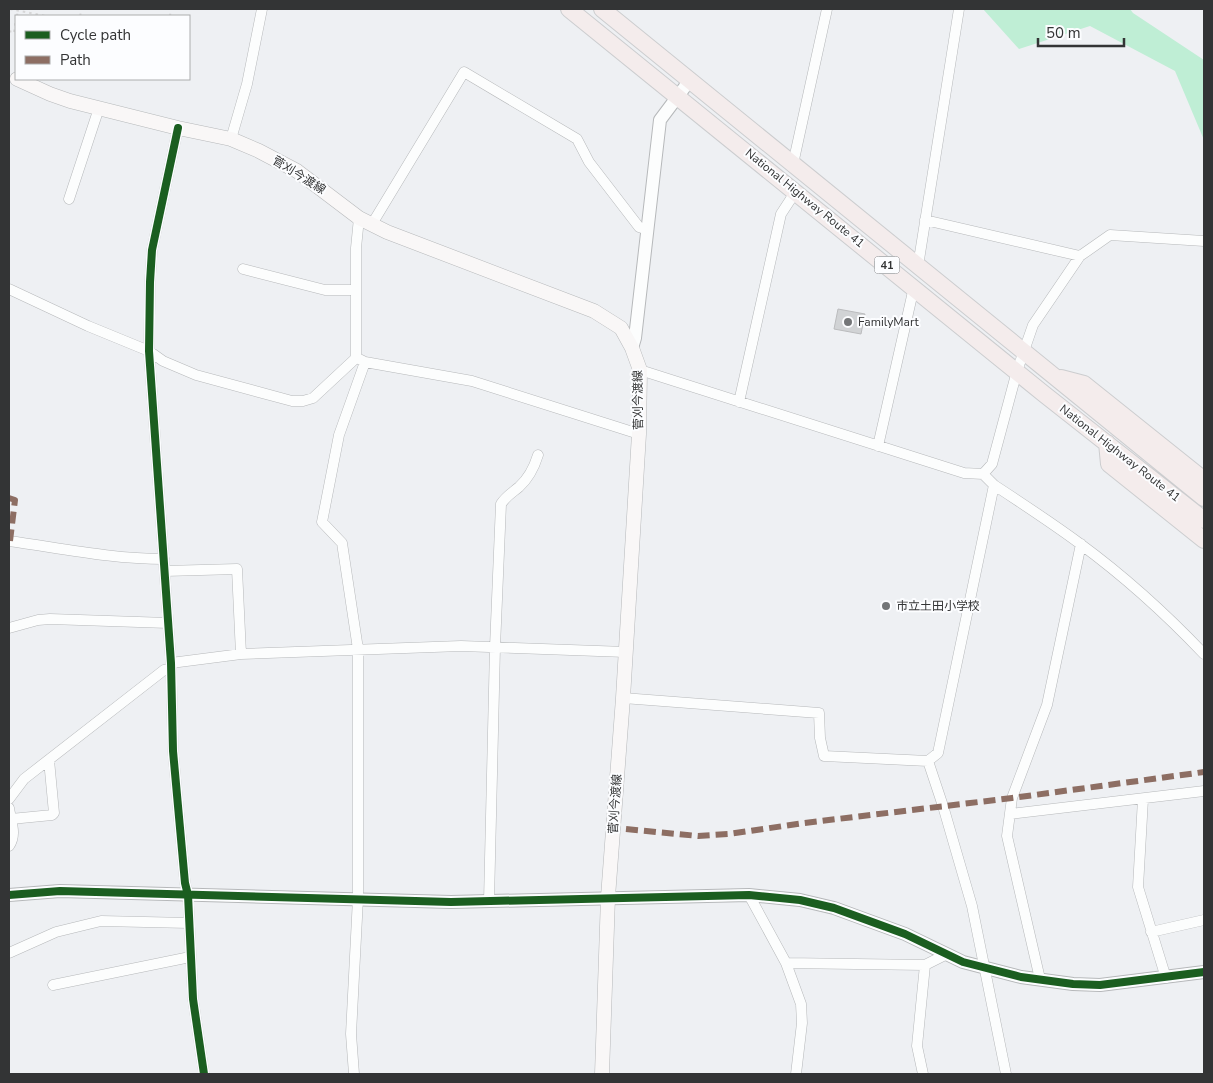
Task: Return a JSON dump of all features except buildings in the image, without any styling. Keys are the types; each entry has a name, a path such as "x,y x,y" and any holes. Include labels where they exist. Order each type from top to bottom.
{"highway":[{"name":"National Highway Route 41","path":"569,9 1204,520"},
{"name":"National Highway Route 41","path":"602,9 1204,498"},
{"path":"1056,377 1084,384 1204,480"},
{"path":"1107,443 1109,464 1204,540"}],"main road":[{"name":"菅刈今渡線","path":"19,80 56,97 178,128 231,139 260,151 297,171 359,218 387,232 594,311 621,328 632,348 640,370 639,434 623,698 608,897 602,1074"}],"street":[{"path":"231,139 247,84 262,9"},
{"path":"793,164 827,9"},
{"path":"918,266 959,9"},
{"path":"372,224 464,72 577,139 589,162 639,227 648,230"},
{"path":"632,348 636,338 660,120 690,80"},
{"path":"69,199 99,108"},
{"path":"178,128 152,250 149,351 171,666 172,751 185,883 188,895 193,999 204,1074"},
{"path":"739,402 782,214 796,191"},
{"path":"354,1074 351,1034 358,898 358,649 342,543 322,522 339,434 360,360 356,290 356,248 359,218"},
{"path":"926,220 1080,256"},
{"path":"983,474 992,464 1033,325 1080,256 1110,235 1204,241"},
{"path":"243,269 325,290 356,290"},
{"path":"878,446 914,286"},
{"path":"9,289 88,326 149,351 163,361 196,375 292,401 303,401 313,398 360,360 472,381 639,434"},
{"path":"640,370 964,473 983,474 994,486 1081,544 1132,586 1180,629 1204,654"},
{"path":"489,901 494,647 501,504 505,498 520,487 532,471 538,455"},
{"path":"623,698 819,713 820,738 824,756 928,761 938,753 994,486"},
{"path":"9,541 111,556 164,559"},
{"path":"1040,979 1007,836 1012,798 1047,705 1081,544"},
{"path":"165,571 237,569 241,654"},
{"path":"9,628 38,620 50,619 168,623"},
{"path":"9,799 24,779 171,666 241,654 358,649 461,646 626,652"},
{"path":"11,819 52,815 54,813 49,760"},
{"path":"928,761 972,906 983,968 1006,1074"},
{"path":"1010,814 1204,791"},
{"path":"1143,799 1138,887 1166,978"},
{"path":"9,808 14,835 9,846"},
{"path":"9,895 60,891 451,902 749,895 800,900 834,908 905,934 963,962 1021,977 1073,984 1100,985 1204,972"},
{"path":"749,895 786,963 801,1004 802,1023 796,1074"},
{"path":"1151,932 1204,920"},
{"path":"9,953 56,932 101,921 189,923"},
{"path":"786,963 925,965 947,954"},
{"path":"53,985 190,957"},
{"path":"922,1074 917,1046 925,965"}],"path":[{"path":"10,9 41,15"},
{"path":"9,32 15,33"}],"green space":[{"path":"983,9 1130,9 1133,13 1204,60 1204,140 1175,71 1090,26 1019,49"}],"marked path":[{"path":"9,498 15,500 10,541"},
{"path":"626,829 698,836 729,834 1204,772"}],"cycle path":[{"path":"178,128 152,250 149,351 171,663 173,751 185,883 188,895 193,999 204,1074"},
{"path":"9,895 60,891 451,902 749,895 800,900 834,908 905,934 963,962 1021,977 1073,984 1100,985 1204,972"}],"place":[{"name":"FamilyMart","path":"848,322"},
{"name":"市立土田小学校","path":"886,606"}]}
